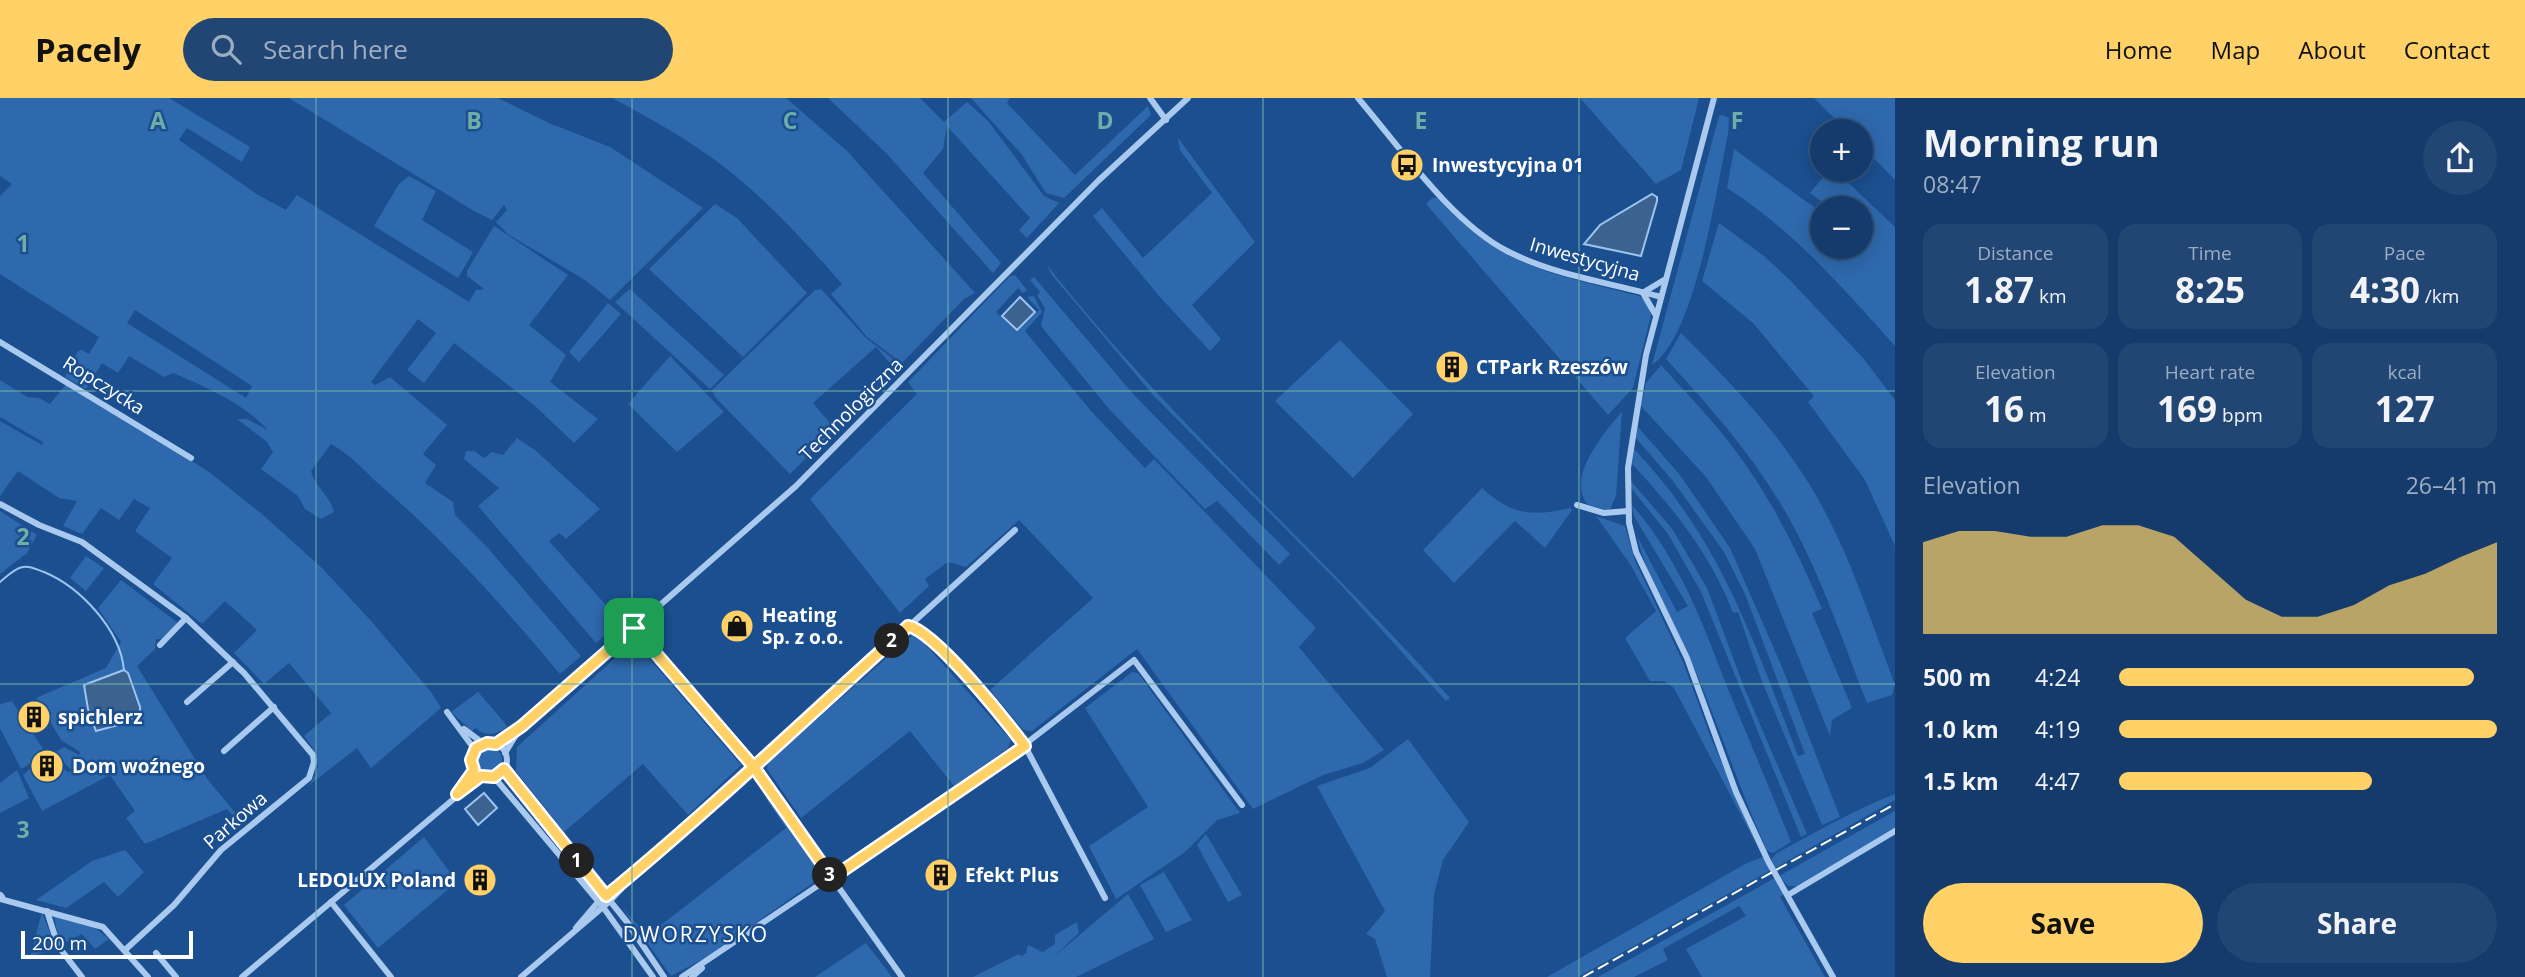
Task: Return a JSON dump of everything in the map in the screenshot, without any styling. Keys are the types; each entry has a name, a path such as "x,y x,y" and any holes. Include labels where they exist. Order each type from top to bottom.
{"street":[{"path":"1150,98 1166,120"},
{"name":"Technologiczna","path":"496,744 522,726 838,446 1098,181 1188,98"},
{"name":"Inwestycyjna","path":"1357,98 1457,212 1489,241 1536,263 1661,297"},
{"path":"1714,98 1646,355 1628,468 1628,511 1636,552 1687,659 1736,792 1768,861 1833,977"},
{"path":"1656,316 1642,292 1653,289 1666,278"},
{"name":"Ropczycka","path":"0,342 191,458"},
{"name":"Parkowa","path":"0,504 82,542 186,618 233,662 313,755 314,762 309,778 221,850 180,899 125,950"},
{"path":"1577,505 1604,513 1628,511"},
{"path":"521,977 1014,530"},
{"path":"160,645 186,618"},
{"path":"908,626 926,635 947,656 1025,746 1049,786 1105,898"},
{"path":"634,628 753,766 902,977"},
{"path":"682,977 706,964 1025,746 1135,660 1242,805"},
{"path":"187,702 233,662"},
{"path":"224,751 274,707"},
{"path":"447,712 475,750"},
{"path":"459,726 484,744"},
{"name":"Technologiczna","path":"505,753 522,726"},
{"path":"504,769 494,777 481,776 474,770 471,760 475,750 484,744 496,744 505,753 504,769 608,898 664,977"},
{"path":"457,794 474,770"},
{"path":"242,977 481,776"},
{"path":"494,777 601,904 653,977"},
{"path":"1788,895 1895,831"},
{"path":"0,898 103,928 148,977"},
{"path":"331,902 391,977"},
{"path":"47,911 58,946 82,977"},
{"path":"156,953 176,977"},
{"path":"692,977 706,964"}],"shaded area":[{"path":"0,98 169,98 250,147 242,162 187,128 179,140 258,195 286,210 297,195 469,302 476,290 484,289 467,276 467,271 494,226 568,275 529,325 566,355 550,382 598,419 574,443 534,405 454,343 424,383 407,370 436,333 418,319 371,382 375,385 390,377 447,425 423,454 436,465 425,483 453,502 455,515 487,547 581,656 560,674 451,552 357,463 331,444 311,471 334,512 321,519 305,509 298,496 261,469 273,452 267,442 237,419 247,419 268,430 224,397 173,373 164,377 129,356 118,373 102,363 86,389 65,377 78,351 89,354 99,337 0,274 0,196 12,184 0,176","holes":["135,310 252,386 246,398 127,323"]},
{"path":"289,98 498,98 549,123 610,147 703,208 610,300 585,280 509,235 496,222 507,210 504,205 492,220"},
{"path":"612,98 786,98 847,151 975,293 964,299 902,363 867,337 831,294 842,284 800,237 755,193 697,147"},
{"path":"828,98 920,98 944,122 967,102 989,122 1044,196 1059,203 1027,238 1019,230 1030,218 947,126 943,149 923,173 1001,263 993,273 886,153"},
{"path":"971,98 1010,98 1007,103 1075,175 1148,106 1151,115 1064,198 1046,193 1022,155"},
{"path":"1580,98 1699,98 1681,170 1656,184"},
{"path":"1814,98 1895,98 1895,180 1873,157 1873,119 1835,119"},
{"path":"1719,116 1729,118 1728,134 1702,258 1681,324 1667,349 1652,365"},
{"path":"1178,138 1255,242 1192,305 1221,339 1210,351 1159,296 1093,216 1102,208 1143,258 1212,193 1180,150"},
{"path":"1734,149 1810,204 1810,255 1774,223 1727,188"},
{"path":"409,176 436,191 422,220 473,252 458,278 374,226 399,184"},
{"path":"1819,182 1848,182 1862,196 1814,196 1810,193"},
{"path":"1652,194 1657,197 1657,201 1641,256 1584,244 1600,225"},
{"path":"1432,198 1438,198 1461,222 1506,254 1554,274 1639,296 1646,301 1651,315 1633,388 1608,415 1426,204"},
{"path":"715,204 737,218 807,293 743,357 649,269"},
{"path":"1873,206 1895,227 1895,346 1814,259 1873,259"},
{"path":"1719,223 1764,256 1790,280 1863,358 1895,400 1895,546 1865,480 1808,402 1814,396 1753,323 1702,281"},
{"path":"1046,264 1093,321 1193,431 1349,590 1450,698 1446,701 1341,585 1153,395 1052,275"},
{"path":"1015,275 1027,290 1023,293 1018,288 996,312 1017,332 1039,310 1027,297 1034,296 1042,312 1025,331 1091,411 1145,468 1154,459 1316,628 1299,647 1384,750 1363,763 1323,775 1253,809 1137,649 1032,731 1023,730 990,690 1093,598 1019,520 966,567 948,562 925,579 929,586 900,613 810,499 917,394 908,382 1010,276"},
{"path":"1034,277 1134,395 1290,554 1279,565 1217,501 1205,509 1109,409 1041,326 1045,308 1037,295 1040,292 1030,280"},
{"path":"630,289 724,375 710,389 615,302"},
{"path":"821,289 866,338 901,365 896,370 876,347 813,403 835,429 790,474 715,397 712,390 815,290"},
{"path":"1020,297 1035,312 1017,330 1002,316"},
{"path":"608,303 621,314 579,362 569,352"},
{"path":"1681,333 1763,421 1793,459 1820,503 1845,553 1866,606 1895,685 1892,695 1867,703 1822,587 1790,520 1748,456 1717,416 1666,359"},
{"path":"1340,340 1413,414 1353,478 1275,401"},
{"path":"670,356 724,412 677,452 628,404"},
{"path":"1661,365 1710,419 1751,472 1804,568 1822,609 1812,613 1852,708 1832,720 1830,736 1755,549 1706,477 1641,406 1646,383"},
{"path":"0,380 27,397 39,398 50,404 68,382 209,472 262,514 322,568 372,622 431,692 441,708 371,768 357,748 308,786 316,773 317,760 313,748 304,736 331,713 289,663 264,684 234,653 257,630 225,601 202,624 153,584 172,558 135,531 150,508 134,499 119,520 101,508 82,534 63,526 77,501 59,498 18,471 0,496 0,421 42,445 43,442 0,417"},
{"path":"1622,411 1616,496 1609,511 1587,504 1582,493 1581,480 1590,455"},
{"path":"1638,427 1680,475 1730,548 1782,667 1840,817 1822,825 1761,679 1738,612 1733,613 1714,572 1690,534 1632,464 1634,449 1664,483 1690,519 1732,594 1750,633 1798,756 1805,754 1745,594 1724,552 1673,481 1636,438"},
{"path":"517,438 535,450 600,509 566,539 559,533 549,541 621,622 596,643 478,506 499,488 464,459 466,451 474,451 484,458 492,452 503,455"},
{"path":"1631,481 1673,530 1707,588 1744,687 1807,834 1801,837 1701,592 1668,534 1631,488"},
{"path":"1482,488 1503,504 1523,512 1572,510 1545,548 1515,521 1454,583 1423,550"},
{"path":"1632,505 1649,525 1688,592 1776,804 1791,842 1773,853 1767,851 1693,665 1647,568 1637,536 1677,612 1688,606 1634,516"},
{"path":"0,511 37,535 27,553 0,574"},
{"path":"1596,516 1625,526 1635,561 1683,662 1711,738 1762,855 1674,688 1664,681 1650,681 1625,638 1656,611 1630,564"},
{"path":"86,556 104,568 86,591 70,578"},
{"path":"121,580 178,623 163,639 156,639 155,649 137,666 208,780 243,822 240,824 227,809 145,844 126,818 135,811 110,775 42,811 23,775 35,764 42,775 57,765 68,772 72,771 59,757 52,754 64,747 79,755 80,752 61,740 36,698 106,668 121,642 98,608"},
{"path":"915,633 1011,740 1008,748 954,786 910,731 801,818 767,769 768,762"},
{"path":"634,641 741,765 688,815 643,764 564,832 516,771 517,747"},
{"path":"124,670 128,673 140,714 118,725 96,731 88,709 84,685"},
{"path":"1132,672 1138,673 1240,813 1217,820 1185,852 1116,899 1089,846 1148,807 1085,708"},
{"path":"478,692 507,727 491,734 476,728 472,731 451,712"},
{"path":"12,701 45,752 43,756 21,769 0,728 0,704"},
{"path":"1408,739 1469,822 1443,860 1434,894 1430,977 1387,977 1375,939 1366,934 1385,911 1317,786 1370,768"},
{"path":"489,747 498,751 502,760 498,769 489,773 480,769 476,760 480,751"},
{"path":"17,770 29,798 0,813 0,783"},
{"path":"484,793 497,808 478,825 465,809"},
{"path":"1895,794 1895,800 1775,868 1771,859 1777,853 1850,814"},
{"path":"765,797 768,797 821,873 820,878 707,957 671,976 621,906 647,936 786,828"},
{"path":"1895,811 1895,828 1800,886 1788,886 1779,876"},
{"path":"1206,834 1242,895 1228,902 1197,845"},
{"path":"424,837 457,882 378,948 344,905"},
{"path":"125,850 144,872 118,897 104,882 66,908 36,900 92,861"},
{"path":"1763,857 1771,870 1578,977 1547,977 1747,863"},
{"path":"1164,872 1192,920 1166,932 1140,885"},
{"path":"1775,878 1784,894 1780,897 1825,977 1702,977 1686,949 1746,916 1739,906 1663,949 1668,960 1634,977 1598,977"},
{"path":"1128,894 1154,939 1076,977 973,977 1019,954 1022,956 1028,945 1043,952 1055,944 1055,935 1077,922 1079,933 1051,959"},
{"path":"42,912 56,948 30,957 40,919"},
{"path":"54,916 95,928 109,939 95,949 82,934 60,945"},
{"path":"866,943 892,977 815,977"}],"waterway":[{"path":"0,582 17,569 28,567 44,572 71,588 96,611 106,625 115,640 124,670"}],"railway":[{"path":"1583,977 1895,804"}],"place":[{"name":"Inwestycyjna 01","path":"1407,165"},
{"name":"CTPark Rzeszów","path":"1452,367"},
{"name":"Heating Sp. z o.o.","path":"737,626"},
{"name":"spichlerz","path":"34,717"},
{"name":"Dom woźnego","path":"47,766"},
{"name":"Efekt Plus","path":"941,875"},
{"name":"LEDOLUX Poland","path":"480,880"}],"district":[{"name":"DWORZYSKO","path":"696,935"}],"route":[{"path":"634,628 522,726 496,744 487,743 476,748 471,760 474,770 457,794 481,776 494,777 504,769 606,896 630,879 753,766 908,626 916,627 947,656 1025,746 832,878 753,766 634,628"}]}
